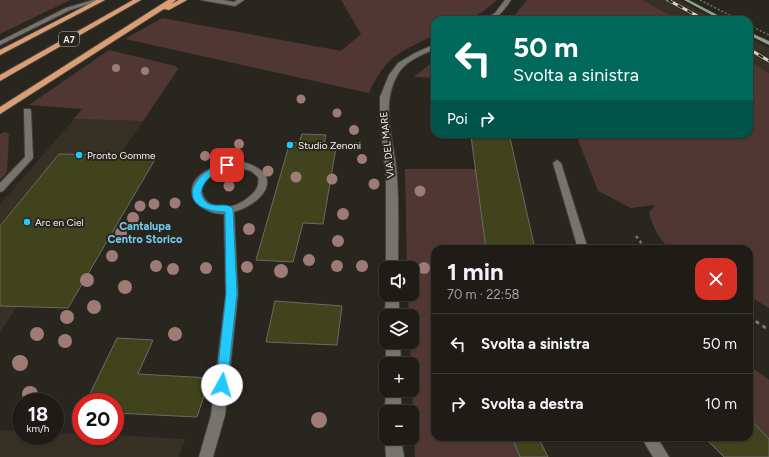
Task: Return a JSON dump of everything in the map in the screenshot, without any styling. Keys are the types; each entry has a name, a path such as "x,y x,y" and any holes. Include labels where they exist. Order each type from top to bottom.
{"highway":[{"name":"A7","path":"0,53 100,0"},
{"name":"A7","path":"0,78 138,0"},
{"path":"0,111 173,0"},
{"path":"63,71 184,0"}],"street":[{"path":"494,16 508,0"},
{"name":"VIA DEL MARE","path":"392,261 391,163 383,110 386,90 393,74 406,62 431,48"}],"lane":[{"path":"0,43 68,9 100,0"},
{"path":"204,0 235,4 241,0"},
{"path":"0,189 29,158 27,111"},
{"path":"558,163 582,245"},
{"path":"243,164 256,169 262,174 264,182 262,190 247,204 229,209 212,208 204,205 198,199 196,193 202,179 218,168 227,165 243,164"},
{"path":"206,457 218,415 232,294 229,209"},
{"path":"651,441 662,457"}],"path":[{"path":"700,0 731,16"},
{"path":"753,27 769,36"},
{"path":"636,236 643,245"},
{"path":"753,320 769,330"}],"shaded area":[{"path":"0,0 70,0 0,34"},
{"path":"341,0 497,0 475,16 431,16 431,37 403,51 388,62 375,80 369,93 125,39 162,18 341,51 361,34"},
{"path":"527,0 643,0 671,16 514,16"},
{"path":"643,0 679,0 709,16 671,16"},
{"path":"753,39 769,48 769,73 753,63"},
{"path":"109,50 175,66 178,69 143,121 74,119 82,109 29,105"},
{"path":"431,63 431,78 414,77"},
{"path":"753,63 769,73 769,308 753,298 753,245 666,245 657,233 649,213 655,205 631,208 598,191 578,138 753,138"},
{"path":"74,119 143,121 0,332 0,204"},
{"path":"6,132 9,135 7,172 0,180 0,134"},
{"path":"405,169 476,169 486,245 431,245 431,441 514,441 520,457 415,457 414,445 419,445 419,405 413,405 412,397 419,397 419,357 411,357 410,349 419,349 419,309 409,309 408,301 419,301 419,261 407,261"},
{"path":"753,368 769,380 769,439 753,423"},
{"path":"0,430 12,431 12,445 64,445 64,433 72,434 72,445 124,445 124,436 185,439 179,457 0,457"}],"building":[{"path":"302,134 326,135 323,148 336,148 323,224 303,223 293,262 256,260 290,142 299,143"},
{"path":"471,138 510,138 534,245 485,245"},
{"path":"59,154 157,156 68,308 0,306 0,226"},
{"path":"275,301 342,306 337,345 266,342"},
{"path":"117,338 153,340 138,374 210,378 197,417 124,413 124,393 90,393"},
{"path":"753,422 769,439 769,457 724,457 708,441 753,441"},
{"path":"514,441 540,441 548,457 520,457"}],"waterway":[{"path":"686,0 717,16"},
{"path":"753,35 769,43"}],"railway":[{"path":"668,0 698,16"},
{"path":"753,51 769,61"}],"place":[{"name":"Studio Zenoni","path":"290,145"},
{"name":"Pronto Gomme","path":"79,155"},
{"name":"Arc en Ciel","path":"27,222"}],"district":[{"name":"Cantalupa Centro Storico","path":"145,232"}],"route":[{"path":"222,385 232,294 229,209 223,210 204,205 198,199 196,193 202,179 209,172 227,165"}]}
